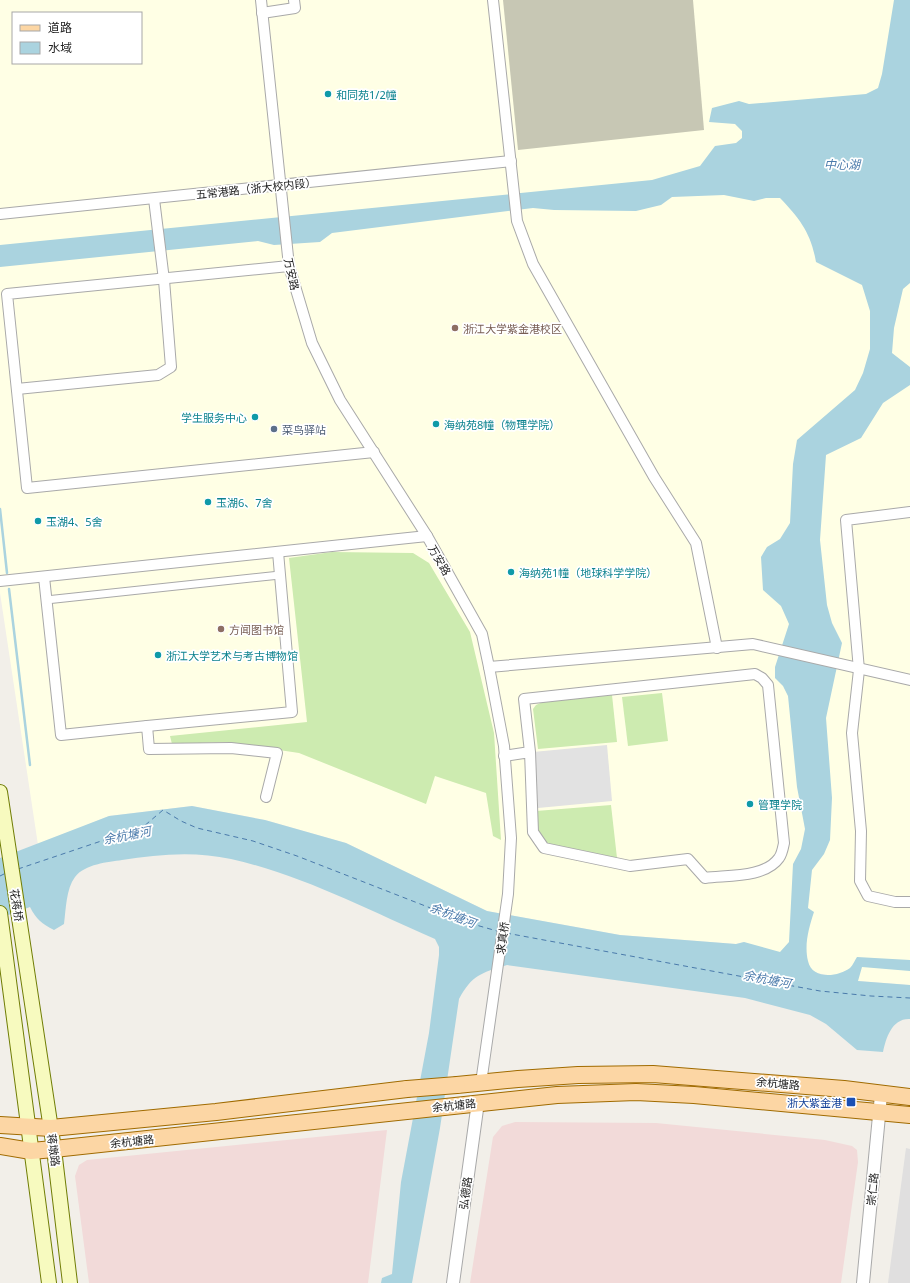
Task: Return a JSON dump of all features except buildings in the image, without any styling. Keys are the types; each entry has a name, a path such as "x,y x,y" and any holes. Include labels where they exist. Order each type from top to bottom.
{"main road":[{"name":"花蒋桥","path":"0,792 35,1017"},
{"name":"花蒋桥","path":"0,913 14,1017"},
{"name":"蒋墩路","path":"14,1017 49,1283"},
{"name":"蒋墩路","path":"35,1017 54,1149 70,1283"},
{"name":"余杭塘路","path":"0,1125 28,1128 51,1128 216,1112 407,1089 578,1075 653,1074 828,1087 910,1097"},
{"name":"余杭塘路","path":"0,1146 31,1151 54,1149 557,1094 636,1092 694,1095 910,1115"}],"street":[{"name":"万安路","path":"261,0 289,266 312,342 340,400 427,536 482,634 489,666 504,756 511,838 508,894"},
{"path":"262,13 295,8 294,0"},
{"path":"493,0 517,222 537,271 654,477 696,542 717,648"},
{"name":"五常港路（浙大校内段）","path":"0,214 511,161"},
{"path":"17,389 158,375 171,367 164,280 154,199"},
{"path":"289,266 164,280 7,294 26,488 374,452"},
{"path":"910,512 846,520 859,670 852,733 861,831 860,881 868,896 895,902 910,902"},
{"path":"0,581 427,536"},
{"path":"44,577 61,735 292,712 278,552"},
{"path":"46,600 280,575"},
{"path":"489,666 752,644 859,670 910,680"},
{"path":"755,674 762,678 768,685 784,843 780,857 771,867 752,873 705,878 688,859 630,866 544,848 533,832 530,752 524,700 755,674"},
{"path":"147,726 149,749 231,748 277,753 266,797"},
{"path":"504,756 530,752"},
{"name":"求真桥","path":"481,1083 497,981 508,894"},
{"name":"崇仁路","path":"863,1283 881,1094"},
{"name":"弘德路","path":"454,1283 478,1102"}],"shaded area":[{"name":"浙江大学紫金港校区","path":"0,0 910,0 910,985 858,981 817,973 744,942 736,944 620,935 487,911 346,843 265,820 192,806 109,816 38,845 0,593"},
{"path":"503,0 693,0 704,130 518,150"},
{"path":"607,745 612,801 538,808 533,752"},
{"path":"515,1122 656,1123 825,1140 852,1146 857,1150 858,1162 841,1283 470,1283 493,1137 502,1126"},
{"path":"387,1130 368,1283 89,1283 75,1176 79,1165 87,1160"},
{"path":"906,1148 910,1149 910,1283 888,1283"}],"green space":[{"path":"332,552 413,553 429,563 470,632 494,733 501,840 493,836 486,793 435,776 426,804 299,753 227,742 172,744 170,736 307,722 289,558"},
{"path":"662,693 668,741 628,746 622,697"},
{"path":"612,695 617,742 538,749 533,709 536,705 545,701"},
{"path":"611,805 617,858 548,845 544,842 540,834 536,811"}],"water":[{"path":"894,0 910,0 910,283 903,289 894,328 892,353 910,367 910,385 883,403 861,438 826,455 820,540 827,605 832,623 842,643 826,718 832,798 830,840 824,854 812,870 808,908 814,912 807,942 807,955 810,967 820,974 826,975 832,975 845,971 851,967 857,957 910,960 910,971 862,967 858,981 910,985 910,1019 894,1025 888,1035 883,1052 857,1050 826,1024 810,1015 745,998 507,965 490,970 473,980 459,999 440,1128 412,1283 381,1283 382,1278 392,1274 401,1182 429,1033 439,955 439,947 435,939 334,894 283,874 218,856 191,854 136,858 104,863 85,869 75,877 70,887 64,924 54,930 40,921 30,907 0,918 0,858 109,816 192,806 265,820 346,843 487,911 620,935 736,944 744,942 780,952 789,942 793,864 801,849 805,829 797,787 788,696 783,686 775,678 775,667 789,624 781,606 763,590 761,557 767,547 780,539 790,523 793,464 797,440 855,390 863,373 870,349 870,311 862,285 816,262 811,243 804,227 780,198 766,198 754,201 724,195 672,197 661,205 636,211 554,210 533,208 332,233 320,242 274,245 258,241 0,267 0,245 652,180 700,166 715,146 736,143 742,138 742,131 735,124 709,122 712,108 739,101 749,104 866,94 878,88 882,74"}],"waterway":[{"path":"0,509 7,573"},
{"path":"9,589 30,765"}],"ferry route":[{"path":"18,869 143,827 163,810 181,821 197,828 253,841 297,856 469,923 497,931"},
{"path":"0,876 6,873"},
{"path":"506,933 820,991 910,998"}],"place":[{"name":"和同苑1/2幢","path":"328,94"},
{"name":"浙江大学紫金港校区","path":"455,328"},
{"name":"学生服务中心","path":"255,417"},
{"name":"海纳苑8幢（物理学院）","path":"436,424"},
{"name":"菜鸟驿站","path":"274,429"},
{"name":"玉湖6、7舍","path":"208,502"},
{"name":"玉湖4、5舍","path":"38,521"},
{"name":"海纳苑1幢（地球科学学院）","path":"511,572"},
{"name":"方闻图书馆","path":"221,629"},
{"name":"浙江大学艺术与考古博物馆","path":"158,655"},
{"name":"管理学院","path":"750,804"},
{"name":"浙大紫金港","path":"851,1102"}],"water label":[{"name":"中心湖","path":"842,164"},
{"name":"余杭塘河","path":"127,835"},
{"name":"余杭塘河","path":"453,915"},
{"name":"余杭塘河","path":"767,979"}]}
